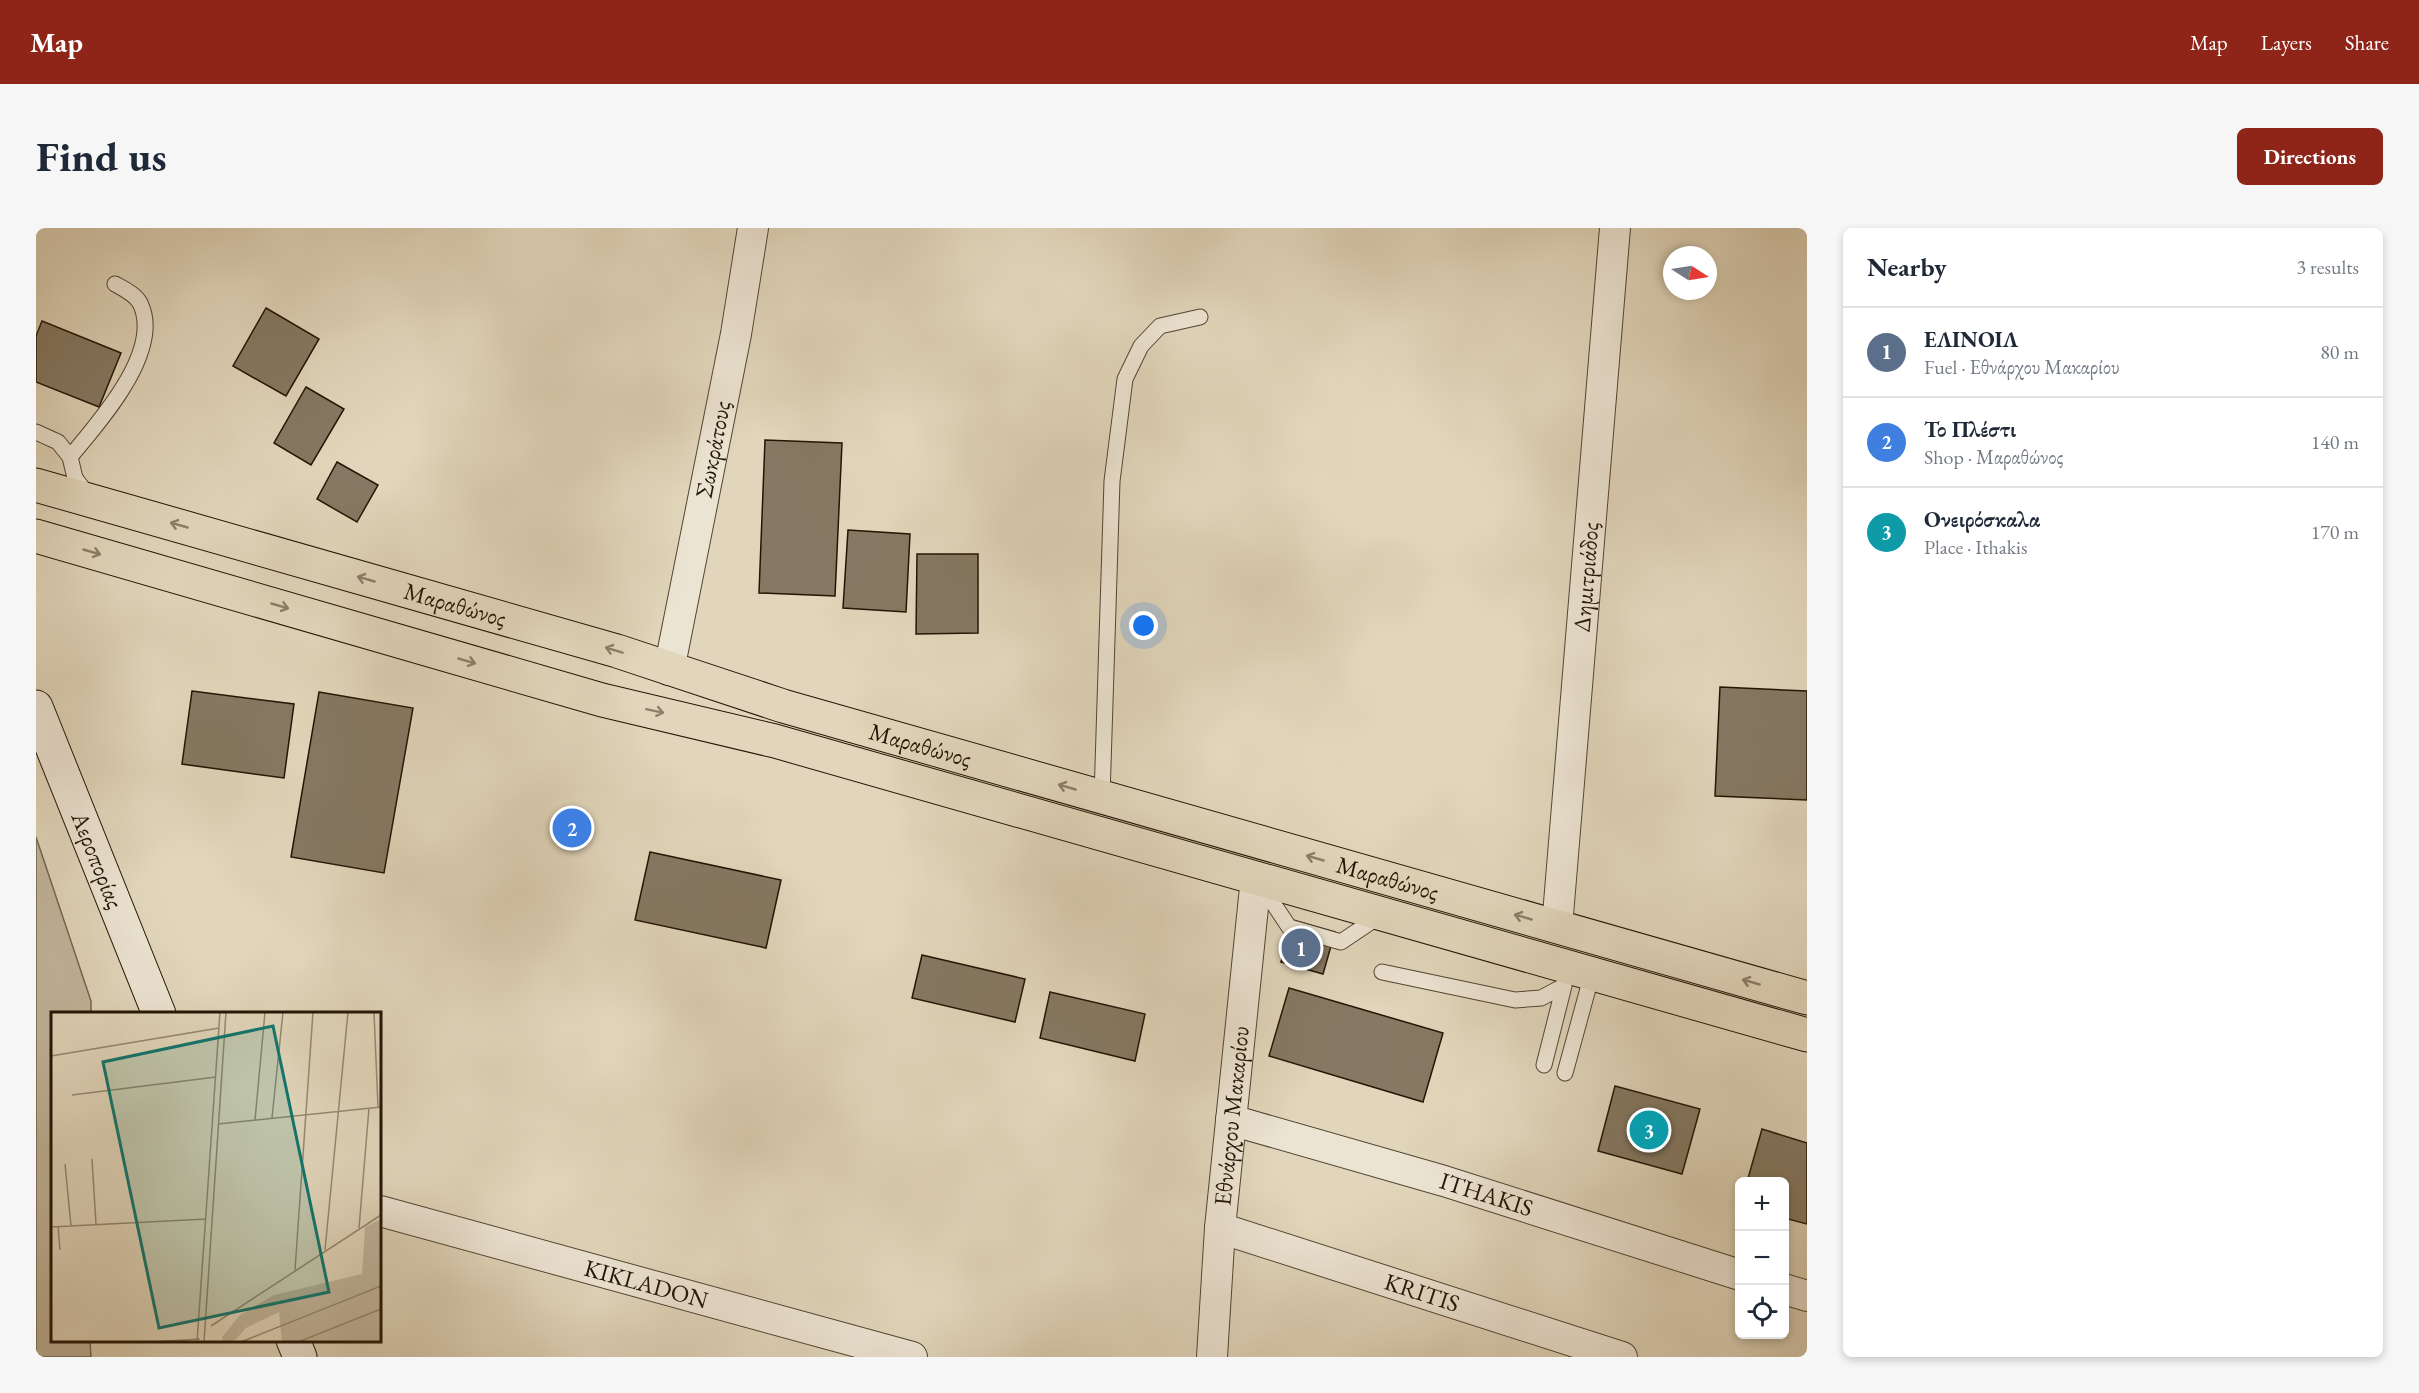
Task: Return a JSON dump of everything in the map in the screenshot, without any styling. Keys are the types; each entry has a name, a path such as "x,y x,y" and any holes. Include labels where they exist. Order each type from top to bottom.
{"main road":[{"name":"Μαραθώνος","path":"36,485 617,651 783,706 1807,998"},
{"name":"Μαραθώνος","path":"36,536 602,700 775,741 1383,914 1574,975 1807,1035"}],"street":[{"name":"Σωκράτους","path":"669,670 736,334 753,228"},
{"name":"Δημιτριάδος","path":"1557,927 1615,228"},
{"name":"Αεροπορίας","path":"36,707 158,1012"},
{"name":"Εθνάρχου Μακαρίου","path":"1212,1357 1221,1228 1256,878"},
{"name":"ITHAKIS","path":"1231,1120 1444,1181 1735,1273"},
{"name":"KIKLADON","path":"381,1211 912,1357"},
{"name":"KRITIS","path":"1221,1228 1622,1357"},
{"path":"1789,1290 1807,1296"},
{"path":"293,1342 300,1357"}],"lane":[{"path":"70,457 107,413 132,372 144,340 145,321 140,303 132,294 115,284"},
{"path":"1102,797 1112,481 1125,379 1141,346 1160,326 1200,316"},
{"path":"36,432 58,442 70,457 75,478 91,499"},
{"path":"1382,972 1515,1000 1541,998 1574,975"},
{"path":"1544,1065 1574,975"},
{"path":"1565,1073 1574,975"}],"shaded area":[{"path":"36,837 91,1001 91,1012 51,1012 51,1342 90,1342 91,1357 36,1357"}],"building":[{"path":"266,308 319,339 286,396 233,366"},
{"path":"42,321 121,353 99,407 36,382 36,336"},
{"path":"306,387 344,409 311,465 274,443"},
{"path":"765,440 842,443 835,596 759,593"},
{"path":"337,462 378,485 357,522 317,499"},
{"path":"848,530 910,534 906,612 843,608"},
{"path":"917,554 978,554 978,633 916,634"},
{"path":"1720,687 1807,691 1807,800 1715,796"},
{"path":"192,691 294,704 284,778 182,764"},
{"path":"319,692 413,708 384,873 291,857"},
{"path":"650,852 781,880 766,948 635,920"},
{"path":"1293,920 1335,932 1323,974 1281,962"},
{"path":"922,955 1025,979 1015,1022 912,998"},
{"path":"1289,988 1443,1033 1423,1102 1269,1056"},
{"path":"1050,992 1145,1014 1135,1061 1040,1038"},
{"path":"1615,1086 1700,1109 1682,1174 1598,1151"},
{"path":"1762,1129 1807,1143 1807,1224 1789,1219 1789,1177 1748,1177"}],"place":[{"name":"Το Πλέστι","path":"572,828"},
{"name":"ΕΛΙΝΟΙΛ","path":"1301,948"},
{"name":"Ονειρόσκαλα","path":"1649,1130"}]}
